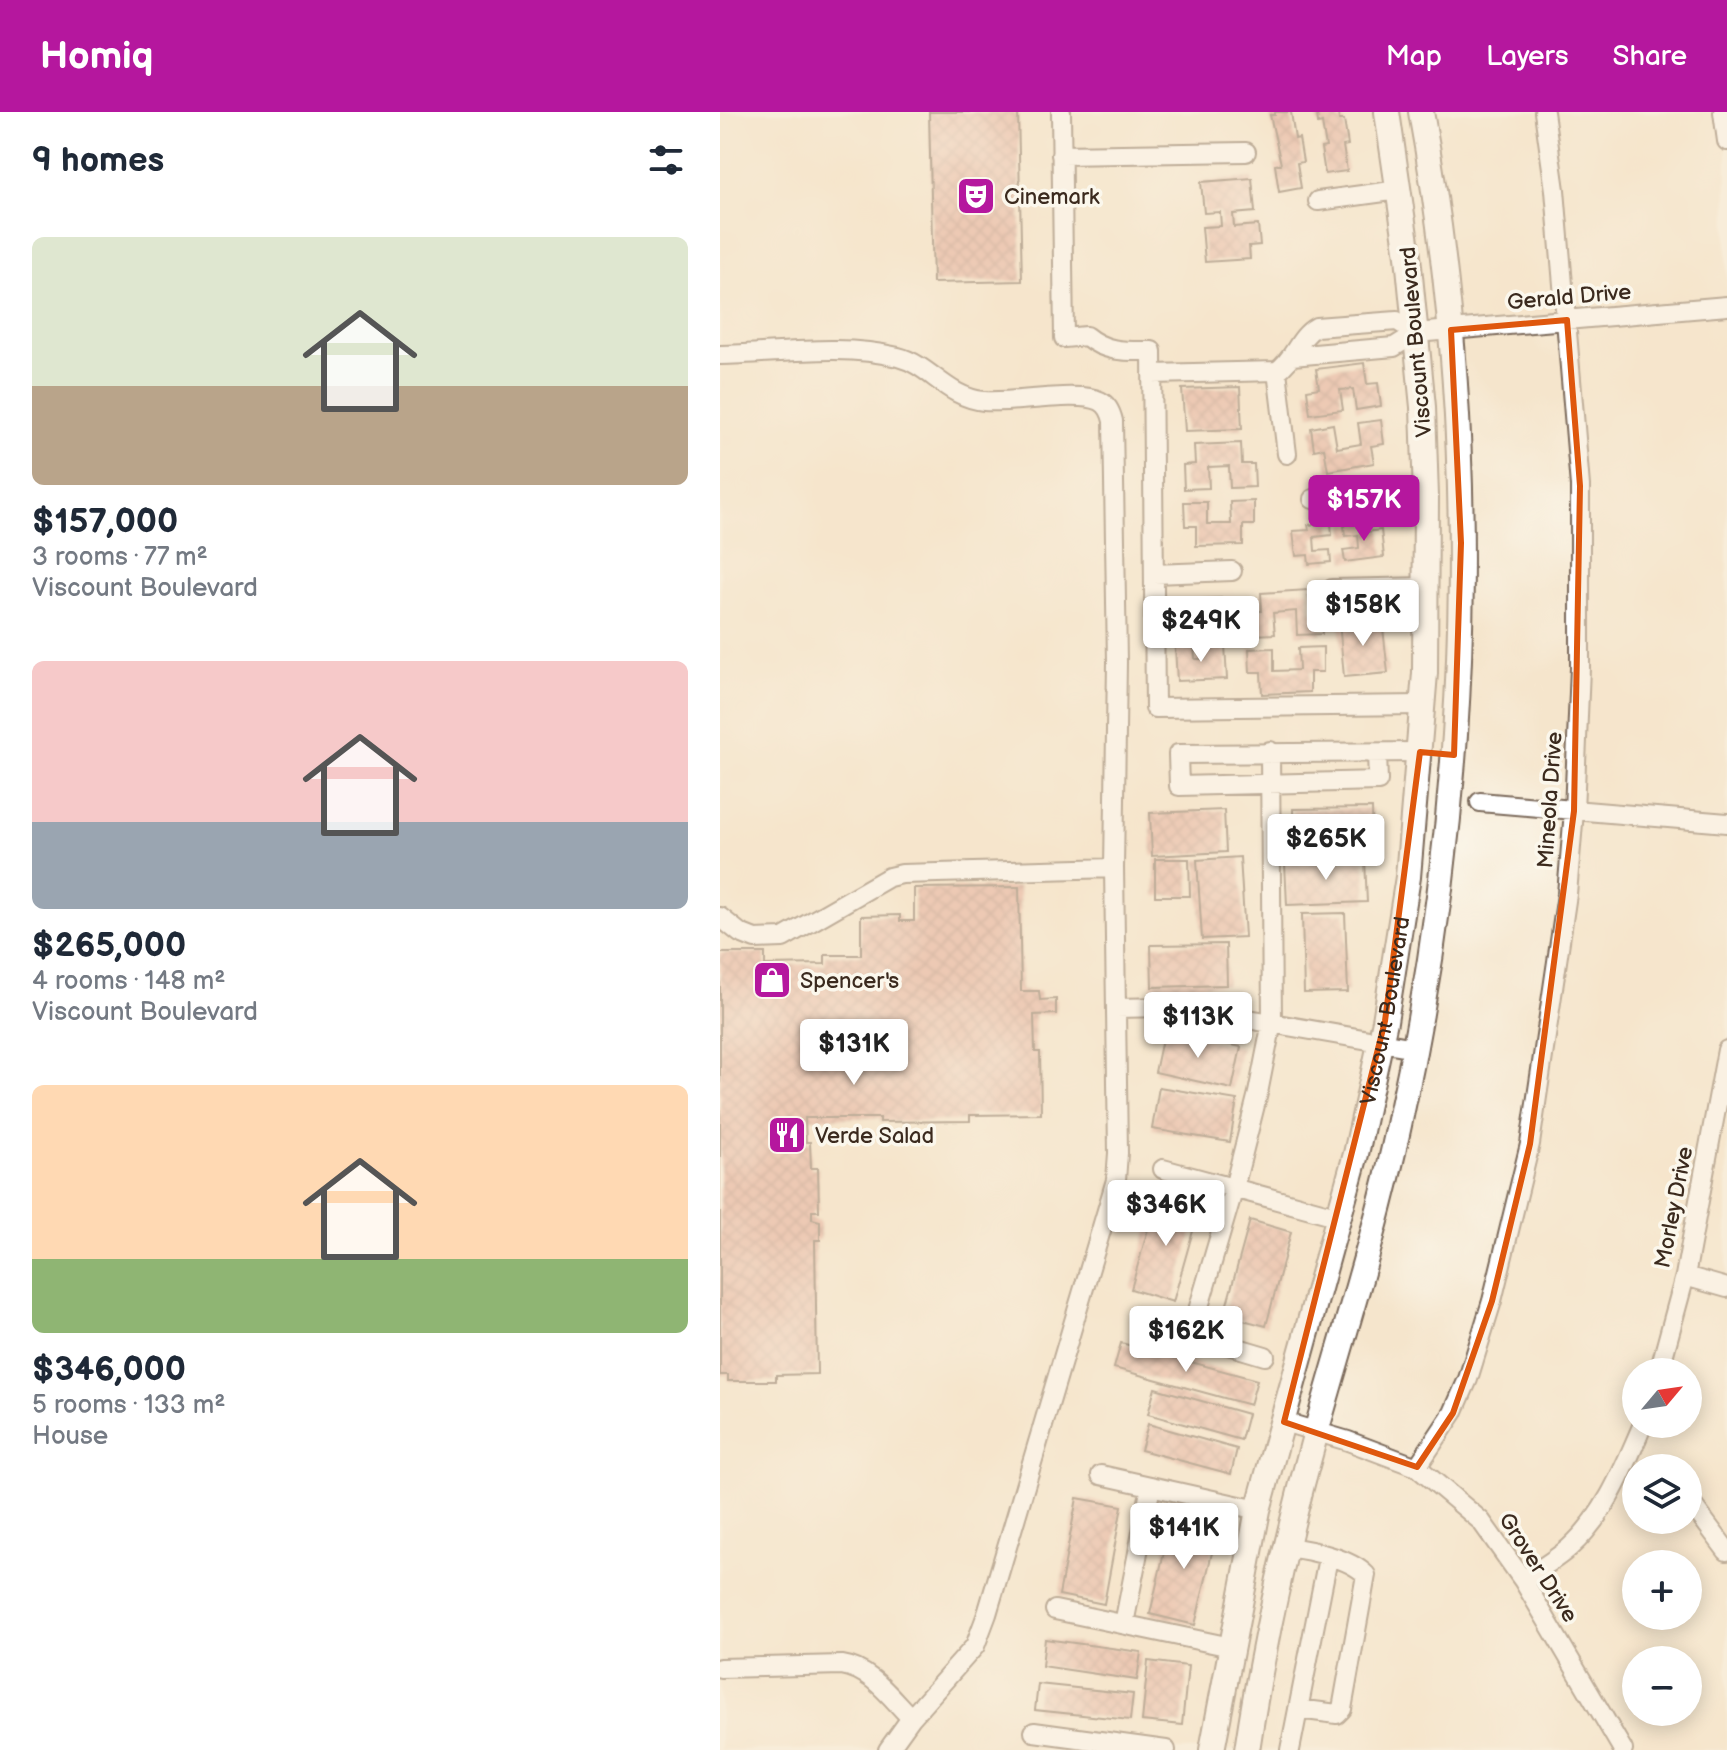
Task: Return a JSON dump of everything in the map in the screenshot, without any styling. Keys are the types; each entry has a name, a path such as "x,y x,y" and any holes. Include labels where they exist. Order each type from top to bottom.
{"main road":[{"name":"Viscount Boulevard","path":"1212,1750 1258,1510 1340,1217 1391,987 1408,877 1423,705 1426,497 1423,407 1416,333 1387,112"},
{"name":"Viscount Boulevard","path":"1247,1750 1287,1547 1381,1201 1415,1048 1443,876 1461,641 1461,543 1451,330 1437,207 1421,112"},
{"path":"1420,752 1454,755"}],"street":[{"path":"1061,112 1064,338 1086,336 1110,350 1152,351 1155,708 1423,705"},
{"name":"Mineola Drive","path":"1417,1467 1453,1413 1468,1379 1488,1315 1527,1158 1559,959 1574,811 1581,591 1580,486 1555,190 1544,112"},
{"path":"1723,112 1727,141"},
{"path":"1061,155 1246,152"},
{"path":"1318,201 1399,190"},
{"name":"Gerald Drive","path":"1416,333 1727,306"},
{"path":"1152,374 1277,371 1292,356 1306,333 1316,327 1397,321 1416,333 1394,347 1292,356"},
{"path":"1367,324 1369,350"},
{"path":"720,355 871,352 911,361 951,391 968,398 985,401 1088,398 1098,400 1111,411 1117,662 1114,868 1118,1153 1112,1200 975,1646 911,1718 888,1750"},
{"path":"1277,371 1287,454"},
{"path":"1313,499 1426,497"},
{"path":"1154,574 1232,571"},
{"path":"1332,589 1427,587"},
{"path":"1191,1334 1234,1188 1272,1022 1270,751"},
{"path":"1377,753 1378,781 1179,786 1178,754 1420,752"},
{"path":"1480,802 1727,823"},
{"path":"720,917 740,933 755,939 783,938 889,877 902,874 1114,868"},
{"path":"1116,1008 1166,1007 1272,1022 1415,1048"},
{"name":"Morley Drive","path":"1663,1358 1685,1276 1727,1050"},
{"path":"1163,1169 1340,1217"},
{"path":"1685,1276 1727,1288"},
{"path":"1147,1321 1265,1356"},
{"name":"Grover Drive","path":"1284,1422 1348,1441 1417,1467 1481,1521 1523,1580 1623,1750"},
{"path":"1101,1475 1258,1510"},
{"path":"1523,1580 1568,1549 1583,1534 1622,1476"},
{"path":"1124,1624 1151,1486"},
{"path":"1702,1518 1727,1551"},
{"path":"1287,1547 1315,1551 1358,1567 1366,1575 1342,1709 1337,1714 1298,1709"},
{"path":"1290,1750 1328,1558"},
{"path":"1055,1610 1231,1647"},
{"path":"720,1668 856,1667 911,1718"},
{"path":"1034,1732 1116,1747 1166,1750"}],"highlighted area":[{"path":"1567,320 1580,486 1574,811 1530,1144 1492,1301 1453,1413 1417,1467 1284,1422 1385,1021 1420,752 1454,755 1461,543 1451,330"}],"building":[{"name":"Cinemark","path":"929,112 1018,112 1022,281 933,283"},
{"path":"1275,112 1291,112 1295,139 1299,138 1303,162 1297,163 1301,188 1279,192 1275,165 1281,164 1270,115 1275,115"},
{"path":"1317,112 1338,112 1339,120 1344,120 1348,145 1343,146 1347,171 1325,174 1321,148 1326,147"},
{"path":"1252,178 1255,212 1233,214 1234,227 1258,225 1260,245 1249,246 1250,259 1205,262 1202,227 1221,226 1220,212 1204,213 1201,182"},
{"path":"1364,363 1367,384 1378,383 1381,406 1356,410 1353,389 1340,390 1343,410 1310,414 1307,390 1319,388 1316,369"},
{"path":"1240,387 1242,429 1185,431 1182,389"},
{"path":"1381,420 1384,444 1371,446 1374,463 1328,471 1324,448 1314,450 1311,428 1333,424 1337,448 1361,444 1358,423"},
{"path":"1241,443 1242,464 1254,464 1255,487 1230,488 1229,466 1208,467 1209,488 1184,489 1183,465 1195,464 1194,445"},
{"path":"1254,501 1254,525 1243,525 1243,545 1196,546 1196,526 1185,526 1184,502 1207,502 1207,524 1231,524 1230,502"},
{"path":"1366,522 1367,532 1381,530 1384,557 1345,562 1343,550 1359,548 1358,535 1345,536 1344,525"},
{"path":"1331,523 1332,535 1314,537 1315,551 1330,550 1331,562 1309,564 1308,555 1296,556 1293,531 1309,530 1308,525"},
{"path":"1308,590 1310,611 1320,610 1322,634 1297,635 1296,611 1273,613 1275,634 1251,635 1249,611 1262,611 1261,593"},
{"path":"1221,598 1222,614 1230,614 1230,631 1204,632 1203,618 1195,618 1195,631 1171,632 1170,615 1180,615 1179,600"},
{"path":"1358,619 1359,630 1367,629 1366,620 1382,619 1388,673 1344,677 1339,621"},
{"path":"1194,645 1195,659 1204,659 1204,646 1225,645 1227,679 1177,681 1175,646"},
{"path":"1323,647 1323,672 1310,672 1310,692 1262,694 1261,672 1250,672 1249,649 1274,648 1274,671 1299,670 1298,648"},
{"path":"1372,808 1373,850 1294,851 1293,809"},
{"path":"1224,810 1226,852 1152,856 1150,813"},
{"path":"1240,857 1245,937 1202,939 1197,860"},
{"path":"1155,859 1189,859 1190,896 1155,896"},
{"path":"1365,860 1367,902 1287,905 1285,863"},
{"path":"1019,887 1021,991 1039,991 1040,1000 1056,999 1056,1014 1034,1015 1035,1052 1040,1052 1041,1114 970,1115 970,1121 880,1122 880,1118 805,1118 811,1168 818,1168 819,1211 812,1211 812,1219 820,1221 820,1240 815,1240 817,1374 776,1375 776,1381 728,1381 728,1375 720,1375 720,953 765,953 765,965 825,964 825,955 861,955 861,916 900,915 900,921 914,921 914,888"},
{"path":"1345,913 1348,992 1304,993 1302,914"},
{"path":"1226,944 1227,985 1152,987 1151,945"},
{"path":"1164,1030 1241,1047 1232,1089 1155,1072"},
{"path":"1159,1087 1237,1100 1230,1142 1152,1129"},
{"path":"1158,1194 1200,1206 1173,1302 1131,1289"},
{"path":"1250,1220 1291,1232 1266,1326 1224,1315"},
{"path":"1121,1343 1257,1380 1250,1405 1114,1368"},
{"path":"1155,1388 1248,1414 1241,1440 1148,1414"},
{"path":"1148,1424 1237,1449 1231,1474 1141,1450"},
{"path":"1077,1498 1122,1506 1104,1604 1059,1595"},
{"path":"1172,1517 1218,1527 1195,1625 1150,1614"},
{"path":"1045,1639 1141,1652 1137,1680 1042,1666"},
{"path":"1148,1661 1188,1666 1182,1725 1142,1721"},
{"path":"1038,1684 1133,1694 1130,1720 1035,1710"}],"place":[{"name":"Cinemark","path":"976,196"},
{"name":"Spencer's","path":"772,980"},
{"name":"Verde Salad","path":"787,1135"}]}
